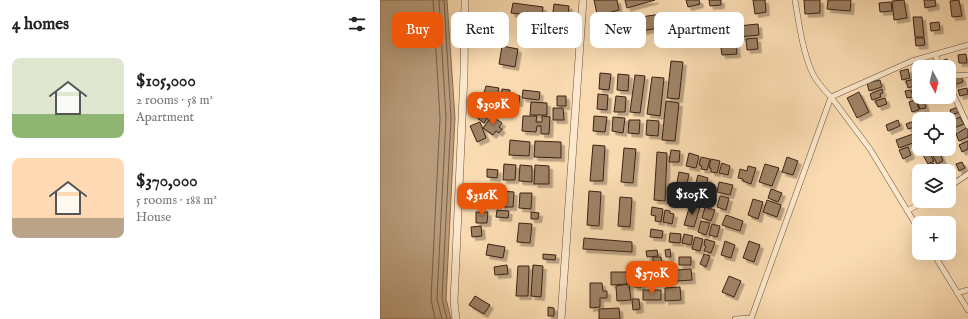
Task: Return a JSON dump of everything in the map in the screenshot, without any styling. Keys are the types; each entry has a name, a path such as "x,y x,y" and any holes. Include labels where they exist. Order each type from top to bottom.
{"street":[{"path":"456,319 454,302 464,74 465,0"},
{"path":"561,319 581,0"},
{"path":"795,0 801,36 811,70 822,88 831,97 870,149 912,218"},
{"path":"735,319 751,318 831,97 912,61 968,45"},
{"path":"934,54 937,60"},
{"path":"956,76 968,75"},
{"path":"956,100 968,126"},
{"path":"956,182 968,174"},
{"path":"907,210 912,208"},
{"path":"937,260 968,310"},
{"path":"957,293 968,290"}],"water":[{"path":"380,0 447,0 455,118 446,299 451,319 380,319"}],"building":[{"path":"594,0 617,0 619,10 611,12 597,12"},
{"path":"625,0 655,0 627,8"},
{"path":"686,0 699,0 700,4 688,7"},
{"path":"709,0 721,0 721,5 710,6"},
{"path":"753,0 765,0 766,12 755,14"},
{"path":"804,0 820,0 820,13 805,14"},
{"path":"828,0 851,0 850,11 827,9"},
{"path":"904,0 907,18 894,20 892,1"},
{"path":"924,0 935,0 936,6 925,8"},
{"path":"959,0 962,16 952,17 950,1"},
{"path":"891,2 892,11 880,12 879,3"},
{"path":"513,3 543,7 542,12 511,13"},
{"path":"554,4 569,6 568,12 553,12"},
{"path":"654,15 654,29 646,30 646,16"},
{"path":"913,17 922,17 924,37 915,37"},
{"path":"939,22 940,30 931,31 930,23"},
{"path":"758,24 759,35 744,36 744,25"},
{"path":"757,38 758,49 747,50 746,39"},
{"path":"915,38 924,38 925,45 916,46"},
{"path":"502,48 518,49 515,67 499,64"},
{"path":"721,48 736,48 737,54 722,55"},
{"path":"966,54 967,63 959,63 958,55"},
{"path":"671,61 683,62 679,99 667,98"},
{"path":"908,69 910,78 902,80 900,71"},
{"path":"600,73 611,74 609,90 599,89"},
{"path":"618,74 629,75 628,91 617,90"},
{"path":"635,75 645,76 640,113 630,112"},
{"path":"961,76 963,82 956,84 956,78"},
{"path":"652,77 664,78 660,116 647,114"},
{"path":"880,80 882,87 869,91 867,83"},
{"path":"912,80 912,87 908,88 906,81"},
{"path":"486,86 499,88 496,99 483,96"},
{"path":"967,88 968,94 960,96 958,90"},
{"path":"502,89 510,90 509,101 501,101"},
{"path":"882,89 883,93 880,94 881,97 872,100 870,94"},
{"path":"523,90 540,92 539,100 522,98"},
{"path":"911,90 912,97 907,98 905,91"},
{"path":"859,92 869,112 857,118 847,98"},
{"path":"598,94 608,95 607,110 597,109"},
{"path":"514,95 520,96 519,103 513,103"},
{"path":"557,96 566,96 566,106 557,106"},
{"path":"616,96 626,97 625,112 614,112"},
{"path":"885,98 887,104 878,107 875,101"},
{"path":"479,101 492,111 484,123 471,113"},
{"path":"666,101 679,103 675,141 662,140"},
{"path":"912,101 912,104 917,104 919,110 912,112 909,102"},
{"path":"531,102 547,103 547,115 530,115"},
{"path":"918,104 925,104 926,108 920,109"},
{"path":"958,107 960,112 956,114 956,112 951,112 950,110"},
{"path":"553,108 563,108 564,120 553,120"},
{"path":"492,116 502,123 499,127 502,129 499,133 496,131 493,135 483,128"},
{"path":"523,116 537,116 536,122 542,122 542,116 550,117 549,134 541,134 541,126 537,126 536,132 522,131"},
{"path":"594,116 607,117 605,132 593,131"},
{"path":"613,117 625,118 623,133 612,131"},
{"path":"960,117 964,124 956,127 956,119"},
{"path":"629,120 640,120 639,134 628,133"},
{"path":"647,120 659,121 658,136 646,135"},
{"path":"898,120 900,126 888,131 886,125"},
{"path":"480,122 486,138 477,142 470,126"},
{"path":"912,122 912,128 908,129 906,124"},
{"path":"968,127 968,137 959,141 956,134"},
{"path":"912,134 912,143 899,148 896,140"},
{"path":"510,140 530,142 529,156 509,155"},
{"path":"535,141 561,142 561,158 534,157"},
{"path":"968,141 968,149 962,152 959,145"},
{"path":"593,145 605,146 603,181 590,181"},
{"path":"908,147 911,155 903,159 899,150"},
{"path":"624,148 636,149 633,183 621,182"},
{"path":"671,150 680,151 679,162 669,162"},
{"path":"657,152 667,153 665,201 654,200"},
{"path":"689,153 699,156 696,168 686,166"},
{"path":"924,156 931,156 934,161 928,164"},
{"path":"933,156 941,156 943,161 937,164"},
{"path":"701,157 710,159 707,170 701,169 702,166 699,165"},
{"path":"787,157 798,161 793,175 782,172"},
{"path":"711,159 720,161 717,173 711,172 711,168 709,168"},
{"path":"962,162 965,168 959,171 956,164"},
{"path":"722,163 730,166 728,175 719,173"},
{"path":"504,164 516,165 515,180 503,180"},
{"path":"765,164 779,168 772,186 759,182"},
{"path":"520,165 532,166 532,182 519,181"},
{"path":"535,165 549,166 549,184 534,184"},
{"path":"748,166 756,168 751,184 738,178 740,169 747,171"},
{"path":"487,169 498,170 497,178 487,177"},
{"path":"679,172 689,174 687,184 677,182"},
{"path":"698,175 708,178 705,189 695,186"},
{"path":"719,182 733,185 730,195 717,192"},
{"path":"684,185 694,187 691,198 682,196"},
{"path":"771,189 782,193 778,202 768,198"},
{"path":"486,190 497,191 496,199 486,198"},
{"path":"502,191 514,192 513,207 501,207"},
{"path":"589,191 601,192 599,226 587,225"},
{"path":"520,193 532,193 531,209 519,208"},
{"path":"720,196 729,198 726,210 717,207"},
{"path":"620,197 632,198 630,227 618,226"},
{"path":"753,199 763,202 758,219 748,215"},
{"path":"767,200 781,205 777,217 763,212"},
{"path":"690,205 700,207 694,227 684,225"},
{"path":"652,207 663,209 661,222 655,221 656,216 651,215"},
{"path":"705,207 715,210 711,221 702,218"},
{"path":"497,210 509,211 508,218 496,217"},
{"path":"665,210 674,214 672,224 663,222"},
{"path":"476,212 488,212 487,223 476,223"},
{"path":"531,212 539,213 538,219 531,219"},
{"path":"726,215 743,221 740,231 722,225"},
{"path":"701,221 710,223 706,235 698,232"},
{"path":"519,223 532,224 530,243 517,242"},
{"path":"712,224 720,226 717,237 709,235"},
{"path":"481,226 482,236 472,237 471,227"},
{"path":"651,229 663,231 662,238 650,237"},
{"path":"670,233 681,234 680,243 669,242"},
{"path":"684,234 693,236 691,245 682,243"},
{"path":"695,237 703,239 700,251 692,249"},
{"path":"584,238 632,242 632,252 583,249"},
{"path":"705,239 715,242 711,253 704,251 706,246 704,245"},
{"path":"725,241 735,245 731,258 721,255"},
{"path":"749,241 760,245 754,262 743,258"},
{"path":"488,244 505,247 503,258 486,255"},
{"path":"670,249 671,257 666,257 665,250"},
{"path":"657,250 658,256 647,257 646,251"},
{"path":"543,254 556,255 555,260 543,259"},
{"path":"704,254 710,256 706,267 700,264"},
{"path":"653,257 661,257 662,267 653,267"},
{"path":"679,257 691,257 691,265 679,265"},
{"path":"507,265 508,274 495,275 494,267"},
{"path":"533,265 543,266 541,297 531,296"},
{"path":"518,266 529,266 528,296 516,296"},
{"path":"659,269 660,280 645,280 645,270"},
{"path":"662,269 675,269 675,280 662,280"},
{"path":"691,269 692,280 677,281 676,270"},
{"path":"611,272 627,272 627,284 611,285"},
{"path":"634,274 642,274 642,287 634,287"},
{"path":"729,276 741,281 734,297 722,292"},
{"path":"590,283 602,283 603,291 607,291 607,298 600,298 600,307 590,308"},
{"path":"629,284 631,300 617,301 616,286"},
{"path":"680,287 681,300 665,301 665,288"},
{"path":"643,290 661,290 661,300 643,300"},
{"path":"475,296 490,305 484,314 469,305"},
{"path":"632,299 639,299 640,309 633,310"},
{"path":"548,307 554,308 554,316 548,316"},
{"path":"619,308 620,319 599,319 599,309"}]}
